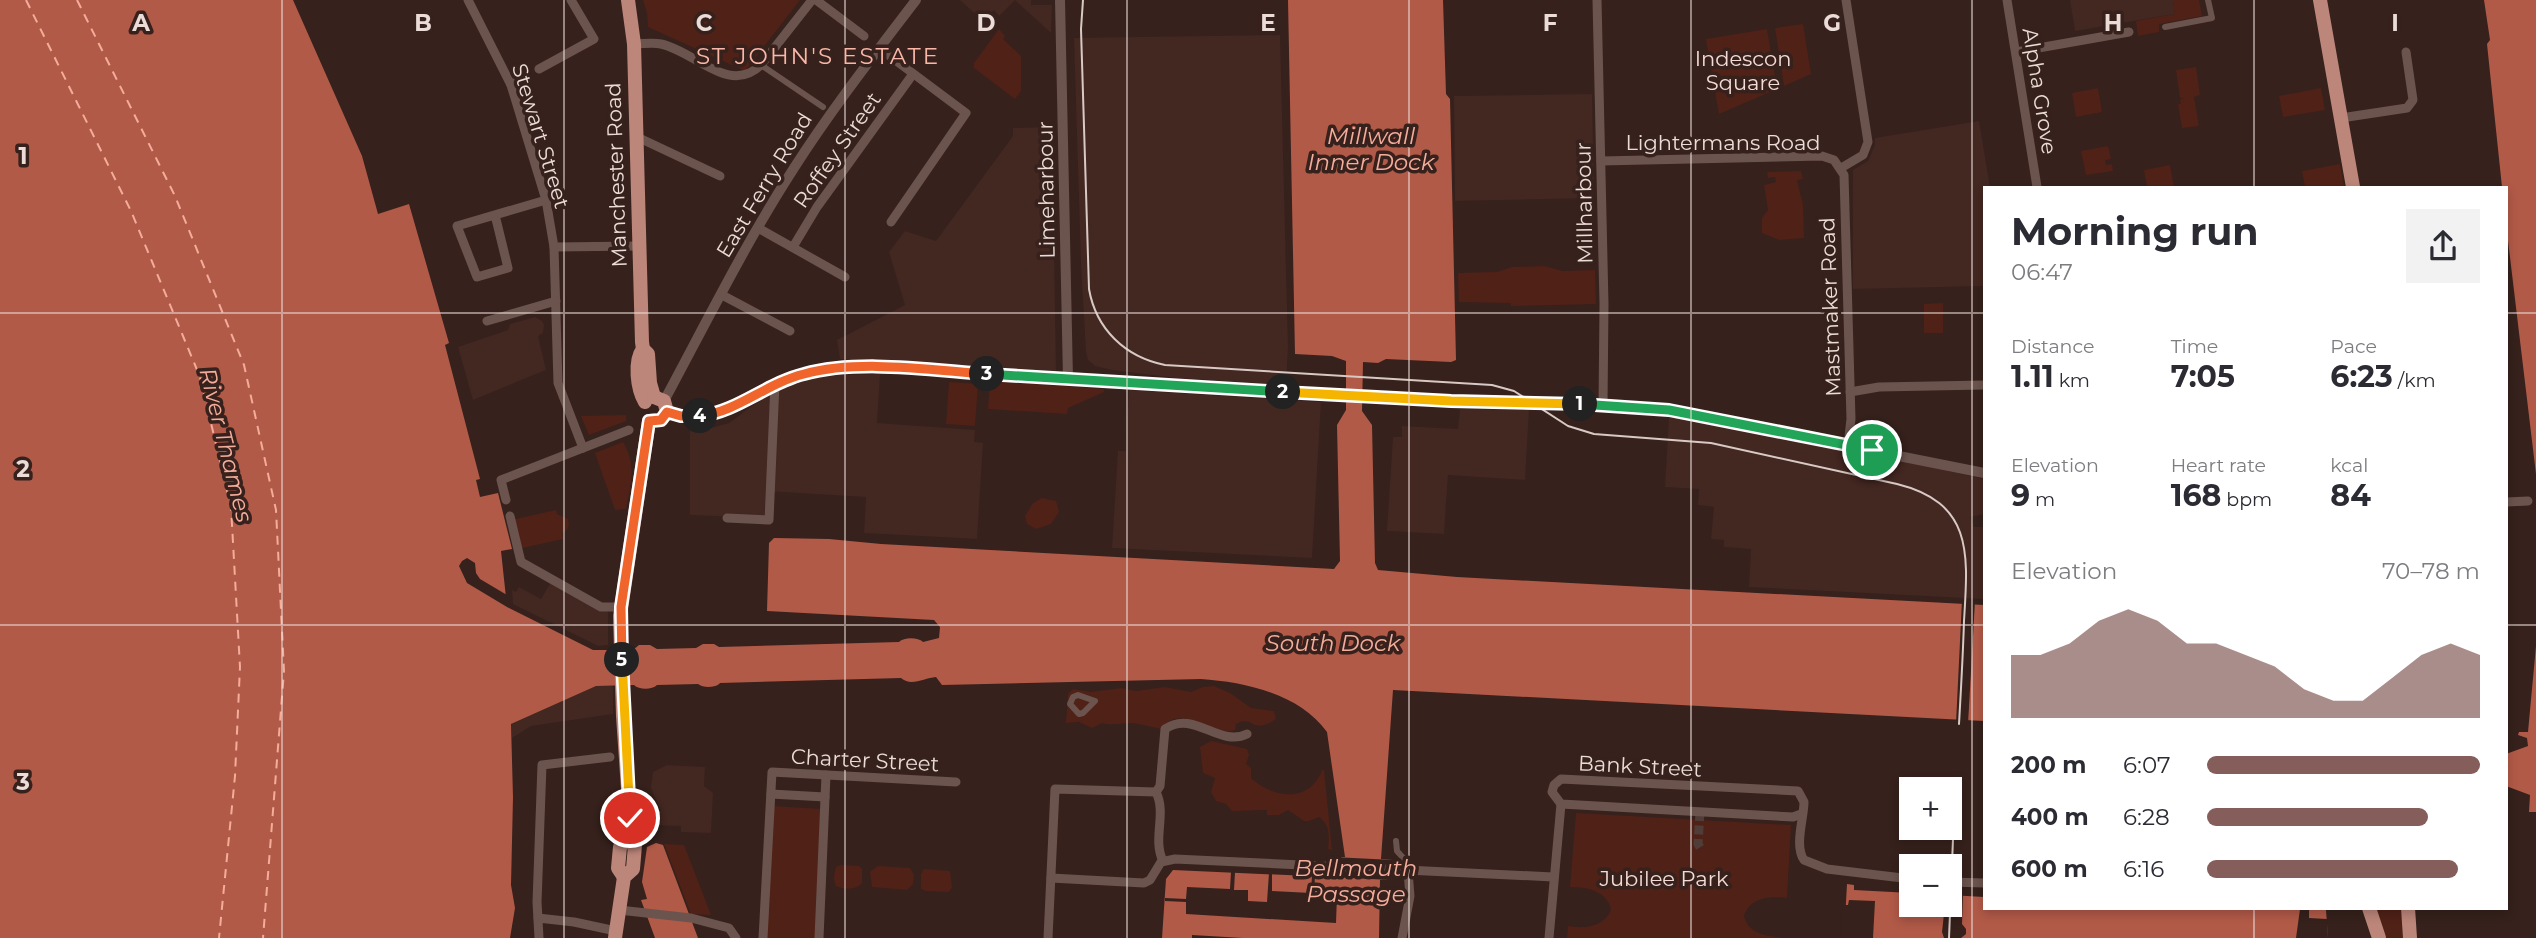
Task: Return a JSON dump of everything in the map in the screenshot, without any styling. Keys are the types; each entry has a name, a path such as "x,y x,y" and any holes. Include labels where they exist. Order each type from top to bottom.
{"main road":[{"name":"Manchester Road","path":"621,607 649,421 643,412 658,403 639,389 638,355 643,349 634,44 628,0"},
{"path":"2320,0 2353,186"},
{"path":"615,935 624,877 633,869 635,845 629,837 630,800 622,691 621,607"},
{"path":"2370,910 2379,938"},
{"path":"2408,910 2410,938"}],"street":[{"name":"Stewart Street","path":"468,0 511,85 546,200 554,247 558,383 583,448"},
{"path":"539,69 594,38 572,0"},
{"path":"634,44 663,44 727,75 740,78 751,74 761,65 814,0 864,36"},
{"name":"East Ferry Road","path":"658,403 793,169 916,0"},
{"name":"Limeharbour","path":"1060,0 1068,379"},
{"name":"Millharbour","path":"1597,0 1604,304 1603,405"},
{"path":"1841,168 1863,155 1868,142 1846,0"},
{"name":"Alpha Grove","path":"2007,0 2037,186"},
{"path":"2165,27 2211,18 2208,0"},
{"path":"2016,52 2129,32"},
{"path":"879,48 966,113 891,222"},
{"path":"2341,118 2407,108 2411,105 2413,100 2406,52"},
{"path":"761,65 823,107"},
{"name":"Roffey Street","path":"793,247 817,206 913,74"},
{"path":"511,85 525,77"},
{"path":"635,136 720,176"},
{"name":"Lightermans Road","path":"1601,161 1822,156 1834,160 1841,168"},
{"name":"Mastmaker Road","path":"1841,168 1844,175 1851,431 1848,445"},
{"path":"495,215 508,268 477,277 457,226 546,200"},
{"path":"758,228 845,276"},
{"path":"554,247 639,246"},
{"path":"722,295 790,331"},
{"path":"487,321 556,301"},
{"path":"658,403 690,416 717,413 775,383 829,368 853,368 1340,395 1603,405 1681,412 1983,473"},
{"path":"727,517 769,520 775,383"},
{"path":"1850,392 1879,387 1983,385"},
{"path":"506,500 501,480 629,429"},
{"path":"2508,502 2528,500"},
{"path":"510,516 521,562 601,607 621,607"},
{"path":"1156,792 1160,786 1164,732 1171,725 1186,722 1234,737 1247,734"},
{"path":"539,938 542,765 610,757"},
{"name":"Charter Street","path":"771,794 772,772 956,782"},
{"path":"819,938 826,775"},
{"name":"Bank Street","path":"1561,779 1798,791 1804,802 1801,814 1793,817 1561,804 1552,792 1554,785 1561,779"},
{"path":"1048,938 1055,789 1156,792"},
{"path":"1156,792 1160,803 1158,849 1163,861"},
{"path":"763,938 771,794 825,797"},
{"path":"1549,938 1561,804"},
{"path":"1801,814 1800,854 1806,862 1827,869 1899,878"},
{"path":"1396,841 1397,851 1408,866 1410,896 1402,938"},
{"path":"1051,878 1144,883 1150,880 1156,867 1163,861 1392,870 1408,866 1553,877"},
{"path":"1962,882 1983,883"},
{"path":"619,910 691,918 729,928 736,938"},
{"path":"538,918 564,920 615,935"}],"shaded area":[{"path":"960,0 1015,0 999,16 994,10 983,21"},
{"path":"1015,0 1031,0 1031,5 1052,5 1051,33"},
{"path":"2070,0 2173,0 2175,14 2075,31"},
{"path":"1280,35 1288,347 1286,385 1176,378 1095,366 1088,360 1086,352 1074,38"},
{"path":"1592,94 1594,198 1455,201 1454,96"},
{"path":"1979,121 1990,186 1983,186 1983,286 1853,289 1853,170 1868,161 1875,138"},
{"path":"1052,127 1056,371 840,359 837,340 905,305 889,252 905,231 936,241 1013,136 1013,128"},
{"path":"535,317 544,325 543,333 538,336 546,370 473,400 458,347 508,330 510,324"},
{"path":"880,374 877,423 975,430 974,442 983,443 977,539 864,533 866,497 766,491 764,518 690,515 690,431 729,423 771,392 802,380 830,375"},
{"path":"1129,390 1321,402 1312,558 1112,548 1118,451 1126,451"},
{"path":"1460,409 1529,410 1525,480 1448,475 1444,534 1387,531 1393,437 1402,437 1402,426 1458,429"},
{"path":"1669,417 1845,448 1983,479 1983,514 1970,517 1974,527 1983,527 1983,599 1749,587 1751,549 1724,547 1724,540 1711,539 1714,507 1698,505 1699,489 1665,487"},
{"path":"551,582 608,612 608,645 598,646 513,604 512,590 516,592 519,587 541,599"},
{"path":"596,686 613,686 613,714 531,726 512,738 511,724"},
{"path":"667,765 705,767 704,786 713,793 711,833 681,832 681,826 650,825 651,811 661,811 651,788 653,772"}],"green space":[{"path":"643,0 800,0 745,71 648,27"},
{"path":"2173,0 2199,0 2202,16 2159,24 2159,32 2138,36 2136,21 2175,14"},
{"path":"1803,24 1811,74 1784,86 1775,28"},
{"path":"999,29 1005,36 1003,39 1021,56 1021,91 1015,99 974,68 974,63"},
{"name":"Indescon Square","path":"1767,29 1777,89 1719,114 1706,39"},
{"path":"2196,67 2200,95 2194,97 2199,126 2182,128 2178,104 2181,104 2180,99 2185,98 2180,98 2176,70"},
{"path":"2098,88 2102,112 2076,117 2072,93"},
{"path":"2321,88 2325,110 2283,117 2279,96"},
{"path":"2108,146 2111,159 2105,160 2106,165 2112,164 2113,171 2086,175 2081,151"},
{"path":"2340,164 2344,186 2305,186 2302,171"},
{"path":"2170,165 2174,186 2147,186 2144,170"},
{"path":"1801,171 1803,179 1797,180 1803,205 1804,238 1779,240 1762,233 1762,218 1768,210 1764,185 1776,182 1775,177 1768,178 1767,172"},
{"path":"1544,266 1563,271 1595,270 1596,304 1511,306 1511,303 1459,302 1458,273 1497,272 1512,267"},
{"path":"1943,303 1943,333 1924,333 1924,304"},
{"path":"990,381 1104,389 1104,392 1068,408 1067,414 988,409"},
{"path":"949,382 978,384 975,426 946,424"},
{"path":"626,415 626,421 589,435 581,416"},
{"path":"623,442 630,459 631,482 626,509 615,510 595,453"},
{"path":"1042,498 1056,501 1059,512 1051,524 1036,529 1027,524 1025,516 1033,503"},
{"path":"556,510 557,514 568,519 569,526 562,534 563,539 518,549 511,520"},
{"path":"1214,686 1230,693 1251,708 1274,711 1276,719 1262,726 1246,721 1236,724 1235,730 1226,731 1178,718 1169,721 1161,729 1132,723 1102,723 1092,728 1079,722 1066,723 1068,694 1073,689 1091,692 1165,687 1191,692"},
{"path":"1211,741 1247,749 1249,755 1246,764 1251,768 1251,778 1280,793 1300,793 1309,788 1324,770 1332,850 1328,849 1327,828 1319,817 1304,821 1288,810 1279,815 1267,815 1267,810 1232,811 1226,804 1216,801 1211,792 1215,778 1203,773 1200,747"},
{"path":"773,806 821,809 815,938 766,938"},
{"name":"Jubilee Park","path":"1576,813 1791,825 1787,898 1774,897 1756,901 1744,916 1750,928 1755,931 1785,938 1567,938 1568,926 1581,927 1599,923 1611,909 1600,894 1589,889 1570,887"},
{"path":"664,844 684,845 711,915 691,914"},
{"path":"841,865 859,866 862,869 862,883 850,889 836,886 835,869"},
{"path":"878,866 910,868 914,875 913,884 907,890 872,887 870,872"},
{"path":"924,869 950,871 952,887 949,892 921,889 921,874"},
{"path":"2377,910 2401,910 2403,938 2385,938"}],"water":[{"path":"0,0 293,0 362,156 378,214 409,204 449,343 445,345 480,479 476,480 480,497 498,493 512,549 501,551 507,607 593,650 633,650 639,645 650,645 657,649 696,648 703,644 719,647 899,642 911,638 923,642 939,638 940,627 934,620 767,611 769,543 774,538 1334,569 1340,561 1337,425 1346,410 1346,361 1332,356 1295,354 1288,0 1443,0 1446,94 1450,99 1456,360 1386,359 1378,363 1363,362 1362,411 1372,425 1375,563 1378,570 1457,577 1983,605 1983,721 1393,690 1381,859 1393,860 1391,880 1380,880 1379,938 1243,938 1192,935 1192,938 1162,938 1166,879 1173,870 1331,877 1333,857 1345,857 1327,732 1316,719 1287,699 1253,687 1201,679 942,685 936,677 913,682 901,678 720,683 709,687 698,684 657,685 646,689 634,685 596,686 511,724 511,885 515,908 510,938 0,938"},
{"path":"2484,0 2536,0 2536,474 2508,241 2508,186 2502,186 2487,44 2490,40"},
{"path":"2536,646 2536,812 2529,812 2530,795 2508,787 2508,753 2528,746 2527,738 2518,735 2519,732 2528,732"},
{"path":"656,843 663,845 698,938 655,938 641,900 647,899 642,882 647,847"},
{"path":"1847,884 1854,885 1854,890 1899,892 1899,917 1962,917 1962,896 1983,897 1983,910 2326,910 2328,938 1844,938"}],"pier":[{"path":"467,558 475,563 480,579 507,595 507,607 467,583 459,566"},
{"path":"1962,600 1975,601 1968,724 1956,723"},
{"path":"1333,857 1393,860 1391,880 1332,877"},
{"path":"1231,872 1235,872 1234,890 1248,890 1248,901 1267,902 1269,873 1272,873 1272,891 1311,893 1312,876 1315,876 1314,893 1337,895 1336,923 1186,914 1186,902 1165,901 1165,898 1186,899 1187,887 1230,889"},
{"path":"1963,892 1962,924 1966,934 1961,938 1944,938 1944,917 1962,917"},
{"path":"1849,900 1875,901 1873,938 1841,938 1842,905 1848,905"},
{"path":"2300,910 2309,910 2309,918 2327,919 2328,938 2296,938"}],"ferry route":[{"path":"26,0 131,211 200,377 231,507 240,667 235,776 219,938"},
{"path":"77,0 175,196 244,365 276,510 284,671 263,938"}],"tunnel":[{"path":"1700,812 1698,844 1701,849"}],"tram line":[{"path":"1083,0 1081,29 1089,289 1098,317 1125,348 1165,365 1492,385 1514,391 1568,426 1594,434 1711,443 1897,484 1922,493 1941,504 1953,518 1961,535 1965,554 1959,724"},
{"path":"1949,938 1953,840"}],"district":[{"name":"ST JOHN'S ESTATE","path":"818,56"}],"route":[{"path":"630,818 620,616 649,421 661,420 667,412 681,416 717,413 775,383 803,374 829,368 878,368 1240,390 1664,409 1872,450"}],"water label":[{"name":"Millwall Inner Dock","path":"1371,149"},
{"name":"River Thames","path":"226,445"},
{"name":"South Dock","path":"1333,643"},
{"name":"Bellmouth Passage","path":"1356,881"}]}
